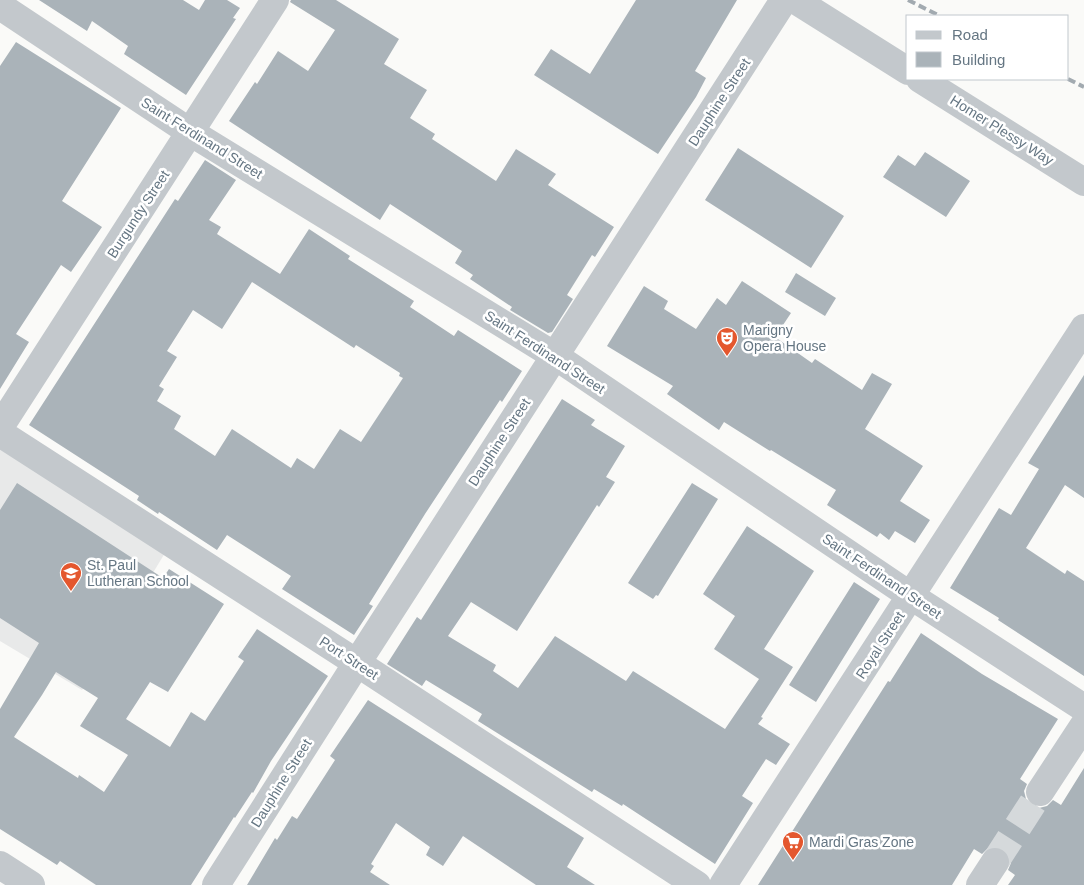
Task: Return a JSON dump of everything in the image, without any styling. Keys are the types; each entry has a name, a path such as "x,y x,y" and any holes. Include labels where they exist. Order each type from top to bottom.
{"street":[{"name":"Burgundy Street","path":"0,427 275,0"},
{"name":"Dauphine Street","path":"216,885 784,0"},
{"path":"795,0 906,70"},
{"name":"Saint Ferdinand Street","path":"0,6 190,132 555,356 912,596 1084,708"},
{"name":"Homer Plessy Way","path":"922,80 1084,182"},
{"name":"Royal Street","path":"724,885 1084,328"},
{"name":"Port Street","path":"0,433 697,885"},
{"path":"1040,792 1084,725"},
{"path":"980,885 995,862"},
{"path":"0,865 31,885"}],"shaded area":[{"name":"St. Paul Lutheran School","path":"0,433 171,543 82,690 0,641"}],"building":[{"path":"39,0 183,0 199,10 205,0 227,0 240,8 233,18 236,19 186,95 124,54 128,46 92,21 87,31"},
{"path":"291,0 336,0 399,39 384,64 427,90 410,118 435,134 432,139 496,181 516,149 556,174 548,185 614,227 595,257 592,255 567,295 573,299 552,332 548,333 510,310 512,307 470,279 473,275 455,263 462,251 390,204 380,220 229,121 255,82 257,84 278,51 308,71 335,30 290,2"},
{"path":"636,0 737,0 695,71 706,78 696,97 658,154 534,75 551,49 590,74"},
{"path":"16,42 121,108 62,201 102,227 71,272 61,265 16,334 29,342 0,389 0,66"},
{"path":"738,148 844,216 811,268 705,200"},
{"path":"925,152 970,181 946,217 883,177 898,155 915,166"},
{"path":"205,160 236,180 209,220 221,227 217,234 280,274 309,229 350,256 348,259 414,301 410,307 454,336 458,330 522,371 502,402 500,400 425,514 369,604 373,606 354,635 282,589 291,576 227,535 217,550 159,512 158,514 137,500 139,496 29,425 175,199 178,201","holes":["252,282 354,348 356,345 400,373 399,376 403,378 361,442 340,429 314,469 297,458 291,468 232,429 215,456 174,429 181,416 157,401 164,389 159,386 177,357 167,351 193,310 222,329"]},
{"path":"796,273 836,298 825,316 785,292"},
{"path":"742,281 791,313 775,337 812,363 815,359 862,390 872,373 892,384 865,429 923,466 900,501 930,520 915,543 895,531 889,540 880,533 877,537 827,505 836,490 724,422 719,430 667,394 673,386 607,346 644,286 668,301 664,309 696,329 717,298 726,305"},
{"path":"1084,375 1084,498 1065,485 1026,548 1065,574 1067,570 1084,581 1084,676 998,620 999,618 950,588 999,508 1011,515 1039,469 1028,463"},
{"path":"562,399 595,420 591,425 625,446 606,477 615,482 599,507 597,505 517,631 471,602 448,636 496,665 493,671 518,688 555,636 626,681 633,671 725,729 759,679 714,649 735,616 703,594 747,526 814,571 764,649 793,667 758,724 790,744 776,765 766,759 742,796 753,803 715,864 623,804 622,806 594,789 592,792 478,721 482,714 426,680 422,686 387,664 417,617 421,620"},
{"path":"17,483 163,578 169,569 224,604 168,692 150,682 126,719 170,747 191,712 205,721 244,661 238,657 257,629 328,676 191,885 96,885 60,861 57,865 0,829 0,709 39,643 0,618 0,510","holes":["56,672 98,698 80,726 128,755 104,792 79,775 78,778 14,737"]},
{"path":"692,483 718,499 658,596 656,595 653,599 628,583"},
{"path":"854,582 880,599 816,702 789,685"},
{"path":"921,633 982,674 1058,719 1020,779 1027,784 1024,791 1026,799 1032,805 1039,808 1047,806 1053,800 1061,805 1084,768 1084,885 1008,885 1015,875 1008,870 1011,863 1009,855 1004,849 995,846 988,848 982,854 974,849 952,885 758,885 888,681 890,682"},
{"path":"368,700 584,838 567,867 595,885 536,885 463,836 443,866 426,855 430,847 396,823 371,864 374,866 370,872 390,885 247,885 275,838 277,840 292,816 297,819 335,760 330,756"}],"tunnel":[{"path":"995,862 1040,792"}],"railway":[{"path":"908,0 938,15"},
{"path":"1069,80 1084,87"}],"place":[{"name":"Marigny Opera House","path":"727,357"},
{"name":"St. Paul Lutheran School","path":"71,592"},
{"name":"Mardi Gras Zone","path":"793,861"}]}
